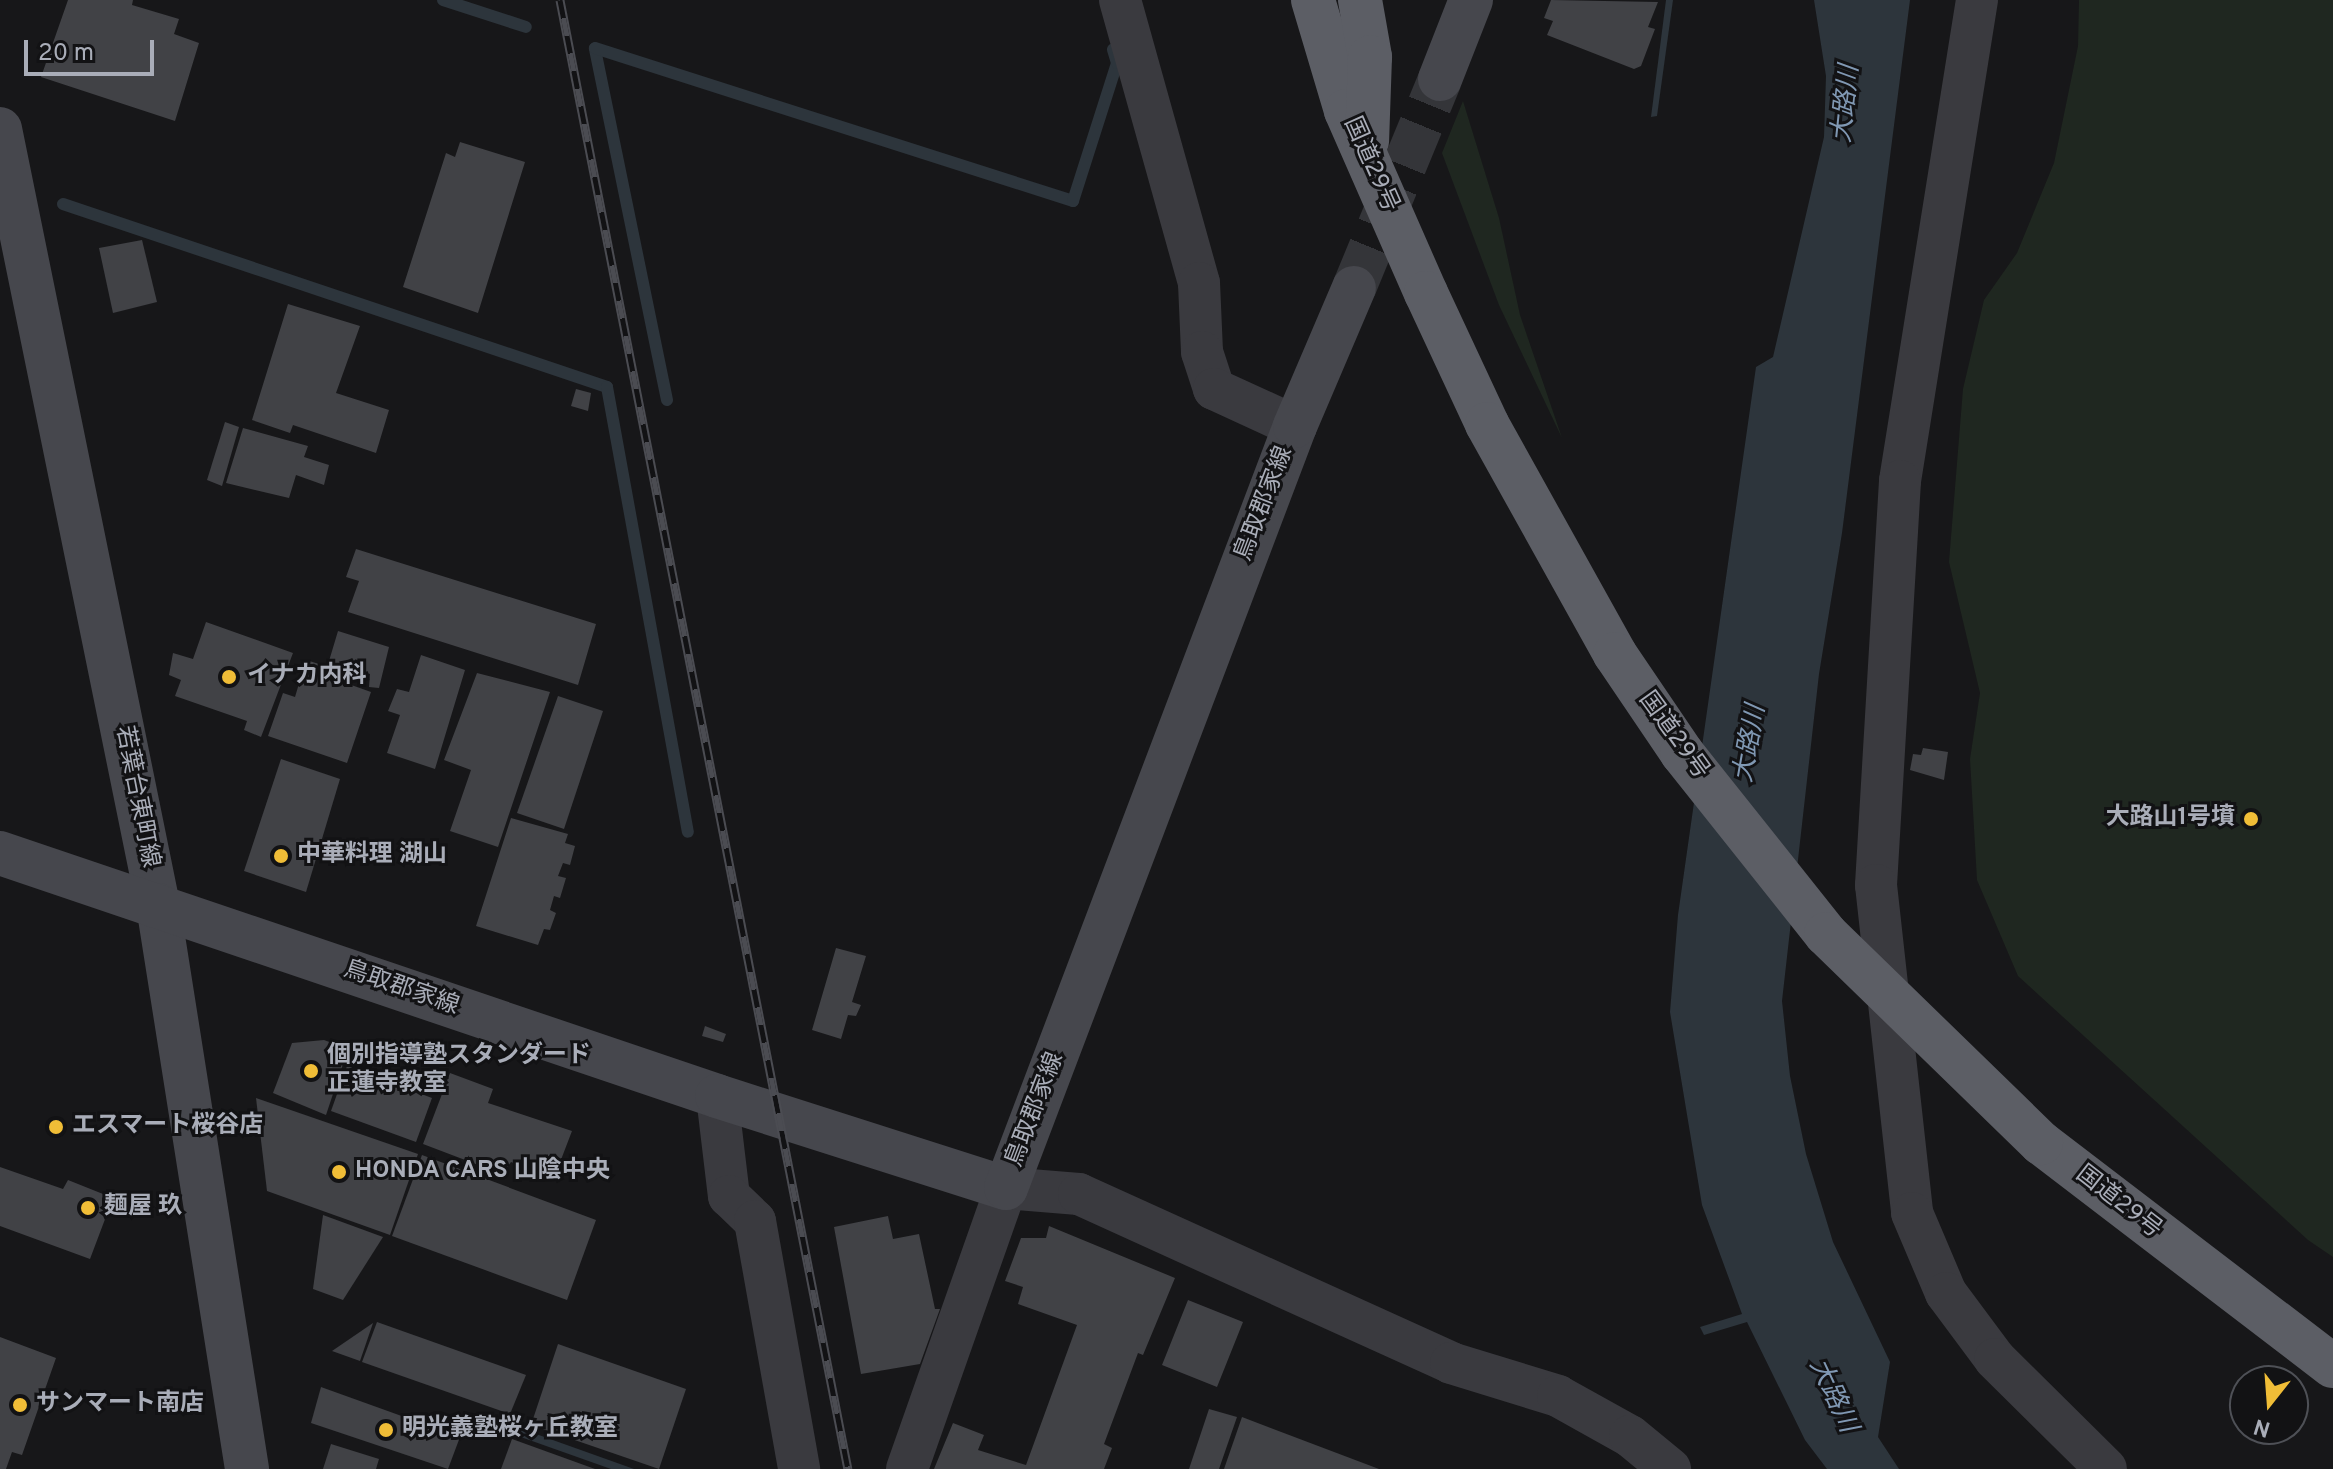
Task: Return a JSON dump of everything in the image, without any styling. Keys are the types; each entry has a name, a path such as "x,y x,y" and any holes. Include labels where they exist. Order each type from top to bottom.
{"highway":[{"path":"1296,0 1346,111"},
{"name":"国道29号","path":"1313,0 1346,111 1487,424 1615,654 1682,753 1826,934 2041,1143 2333,1366"},
{"path":"1360,0 1370,57 1366,156"}],"main road":[{"path":"1440,79 1471,0"},
{"name":"若葉台東町線","path":"0,129 158,905 247,1469"},
{"name":"鳥取郡家線","path":"0,853 717,1096 1006,1188 1295,426 1354,288"}],"street":[{"path":"1120,0 1199,283 1202,352 1214,389 1295,426"},
{"path":"1977,0 1900,481 1885,796 1876,885 1912,1213 1946,1293 1987,1348 2106,1469"},
{"path":"717,1096 729,1196 755,1221 799,1469"},
{"path":"907,1469 1006,1188 1079,1194 1451,1363 1558,1396 1630,1436 1670,1469"}],"shaded area":[{"path":"2079,0 2333,0 2333,1257 2308,1240 2018,976 1977,880 1970,759 1980,693 1949,562 1963,389 1984,300 2017,253 2054,163 2078,46"},
{"path":"1463,101 1499,218 1520,315 1562,438 1499,305 1442,153"}],"water":[{"path":"1666,0 1673,0 1657,116 1651,117"},
{"name":"大路川","path":"1814,0 1910,0 1842,533 1819,674 1782,1001 1790,1076 1806,1154 1833,1242 1890,1362 1878,1437 1899,1469 1827,1469 1805,1440 1747,1322 1704,1335 1700,1327 1742,1314 1702,1205 1670,1012 1678,915 1756,367 1773,357 1824,137 1826,76"},
{"path":"522,1429 634,1469 611,1469 518,1436"}],"building":[{"path":"68,0 133,0 132,5 179,19 174,34 199,43 175,121 41,77"},
{"path":"1551,0 1658,2 1648,27 1655,29 1641,66 1634,69 1547,35 1553,21 1544,18"},
{"path":"460,142 525,162 478,313 403,287 446,153 455,157"},
{"path":"142,240 157,302 113,313 99,248"},
{"path":"288,304 360,326 336,393 389,410 376,453 293,425 290,433 252,420"},
{"path":"576,389 591,393 588,411 571,406"},
{"path":"225,422 239,427 222,486 207,480"},
{"path":"243,428 308,446 304,457 329,465 324,485 296,475 289,498 226,483"},
{"path":"356,549 596,624 578,685 348,612 359,581 346,577"},
{"name":"イナカ内科","path":"206,622 293,653 261,737 244,730 247,721 175,696 181,680 169,675 173,653 193,659"},
{"path":"338,631 389,647 379,688 369,687 370,674 329,661"},
{"path":"421,655 465,670 435,769 387,753 400,715 388,711 397,689 409,692"},
{"path":"306,660 329,667 326,676 371,692 347,763 268,736 283,693 295,697"},
{"path":"477,673 550,692 498,847 450,831 471,770 444,760"},
{"path":"558,696 603,711 564,829 517,813"},
{"path":"1923,748 1948,752 1944,780 1910,770 1913,754 1921,755"},
{"path":"281,759 340,779 306,892 244,871"},
{"path":"511,818 568,834 565,843 575,846 570,865 563,863 558,876 566,878 560,898 554,896 550,910 556,913 550,930 544,929 538,945 476,926"},
{"path":"836,948 866,956 852,1002 861,1005 856,1016 848,1015 841,1039 812,1030"},
{"path":"705,1026 726,1034 723,1042 702,1036"},
{"name":"個別指導塾スタンダード 正蓮寺教室","path":"324,1040 348,1049 326,1115 273,1093 292,1043"},
{"path":"347,1066 432,1098 416,1142 331,1111"},
{"path":"450,1073 493,1089 488,1103 572,1131 554,1178 511,1162 502,1174 423,1144"},
{"name":"HONDA CARS 山陰中央","path":"256,1098 418,1154 390,1235 267,1191"},
{"path":"422,1155 596,1220 567,1300 392,1236"},
{"path":"0,1167 63,1189 68,1180 113,1198 90,1259 0,1226"},
{"path":"323,1215 383,1237 343,1300 313,1289"},
{"path":"888,1216 893,1239 919,1234 935,1309 940,1309 920,1364 861,1374 834,1227"},
{"path":"1049,1226 1175,1278 1143,1355 1138,1353 1104,1444 1112,1448 1104,1469 934,1469 953,1423 984,1435 978,1450 1026,1465 1077,1325 1018,1304 1023,1287 1005,1281 1021,1238 1046,1238"},
{"path":"1188,1300 1243,1322 1217,1387 1162,1365"},
{"path":"377,1322 526,1375 510,1414 362,1362"},
{"path":"373,1323 360,1361 332,1351"},
{"name":"サンマート南店","path":"0,1337 56,1358 22,1455 12,1452 6,1469 0,1469"},
{"path":"558,1344 686,1389 659,1469 531,1425"},
{"name":"明光義塾桜ヶ丘教室","path":"321,1387 460,1437 448,1469 311,1423"},
{"path":"1209,1409 1237,1417 1219,1469 1189,1469"},
{"path":"1242,1417 1379,1469 1224,1469"},
{"path":"512,1439 595,1469 501,1469"},
{"path":"331,1444 379,1459 376,1469 323,1469"}],"waterway":[{"path":"443,0 526,27"},
{"path":"667,400 595,48 1073,201 1117,63 1113,50"},
{"path":"63,204 607,387 688,832"}],"tunnel":[{"path":"1354,288 1440,79"}],"railway":[{"path":"560,0 848,1469"}],"place":[{"name":"イナカ内科","path":"229,677"},
{"name":"大路山1号墳","path":"2251,819"},
{"name":"中華料理 湖山","path":"281,856"},
{"name":"個別指導塾スタンダード 正蓮寺教室","path":"311,1071"},
{"name":"エスマート桜谷店","path":"56,1127"},
{"name":"HONDA CARS 山陰中央","path":"339,1172"},
{"name":"麺屋 玖","path":"88,1208"},
{"name":"サンマート南店","path":"20,1405"},
{"name":"明光義塾桜ヶ丘教室","path":"386,1430"}]}
